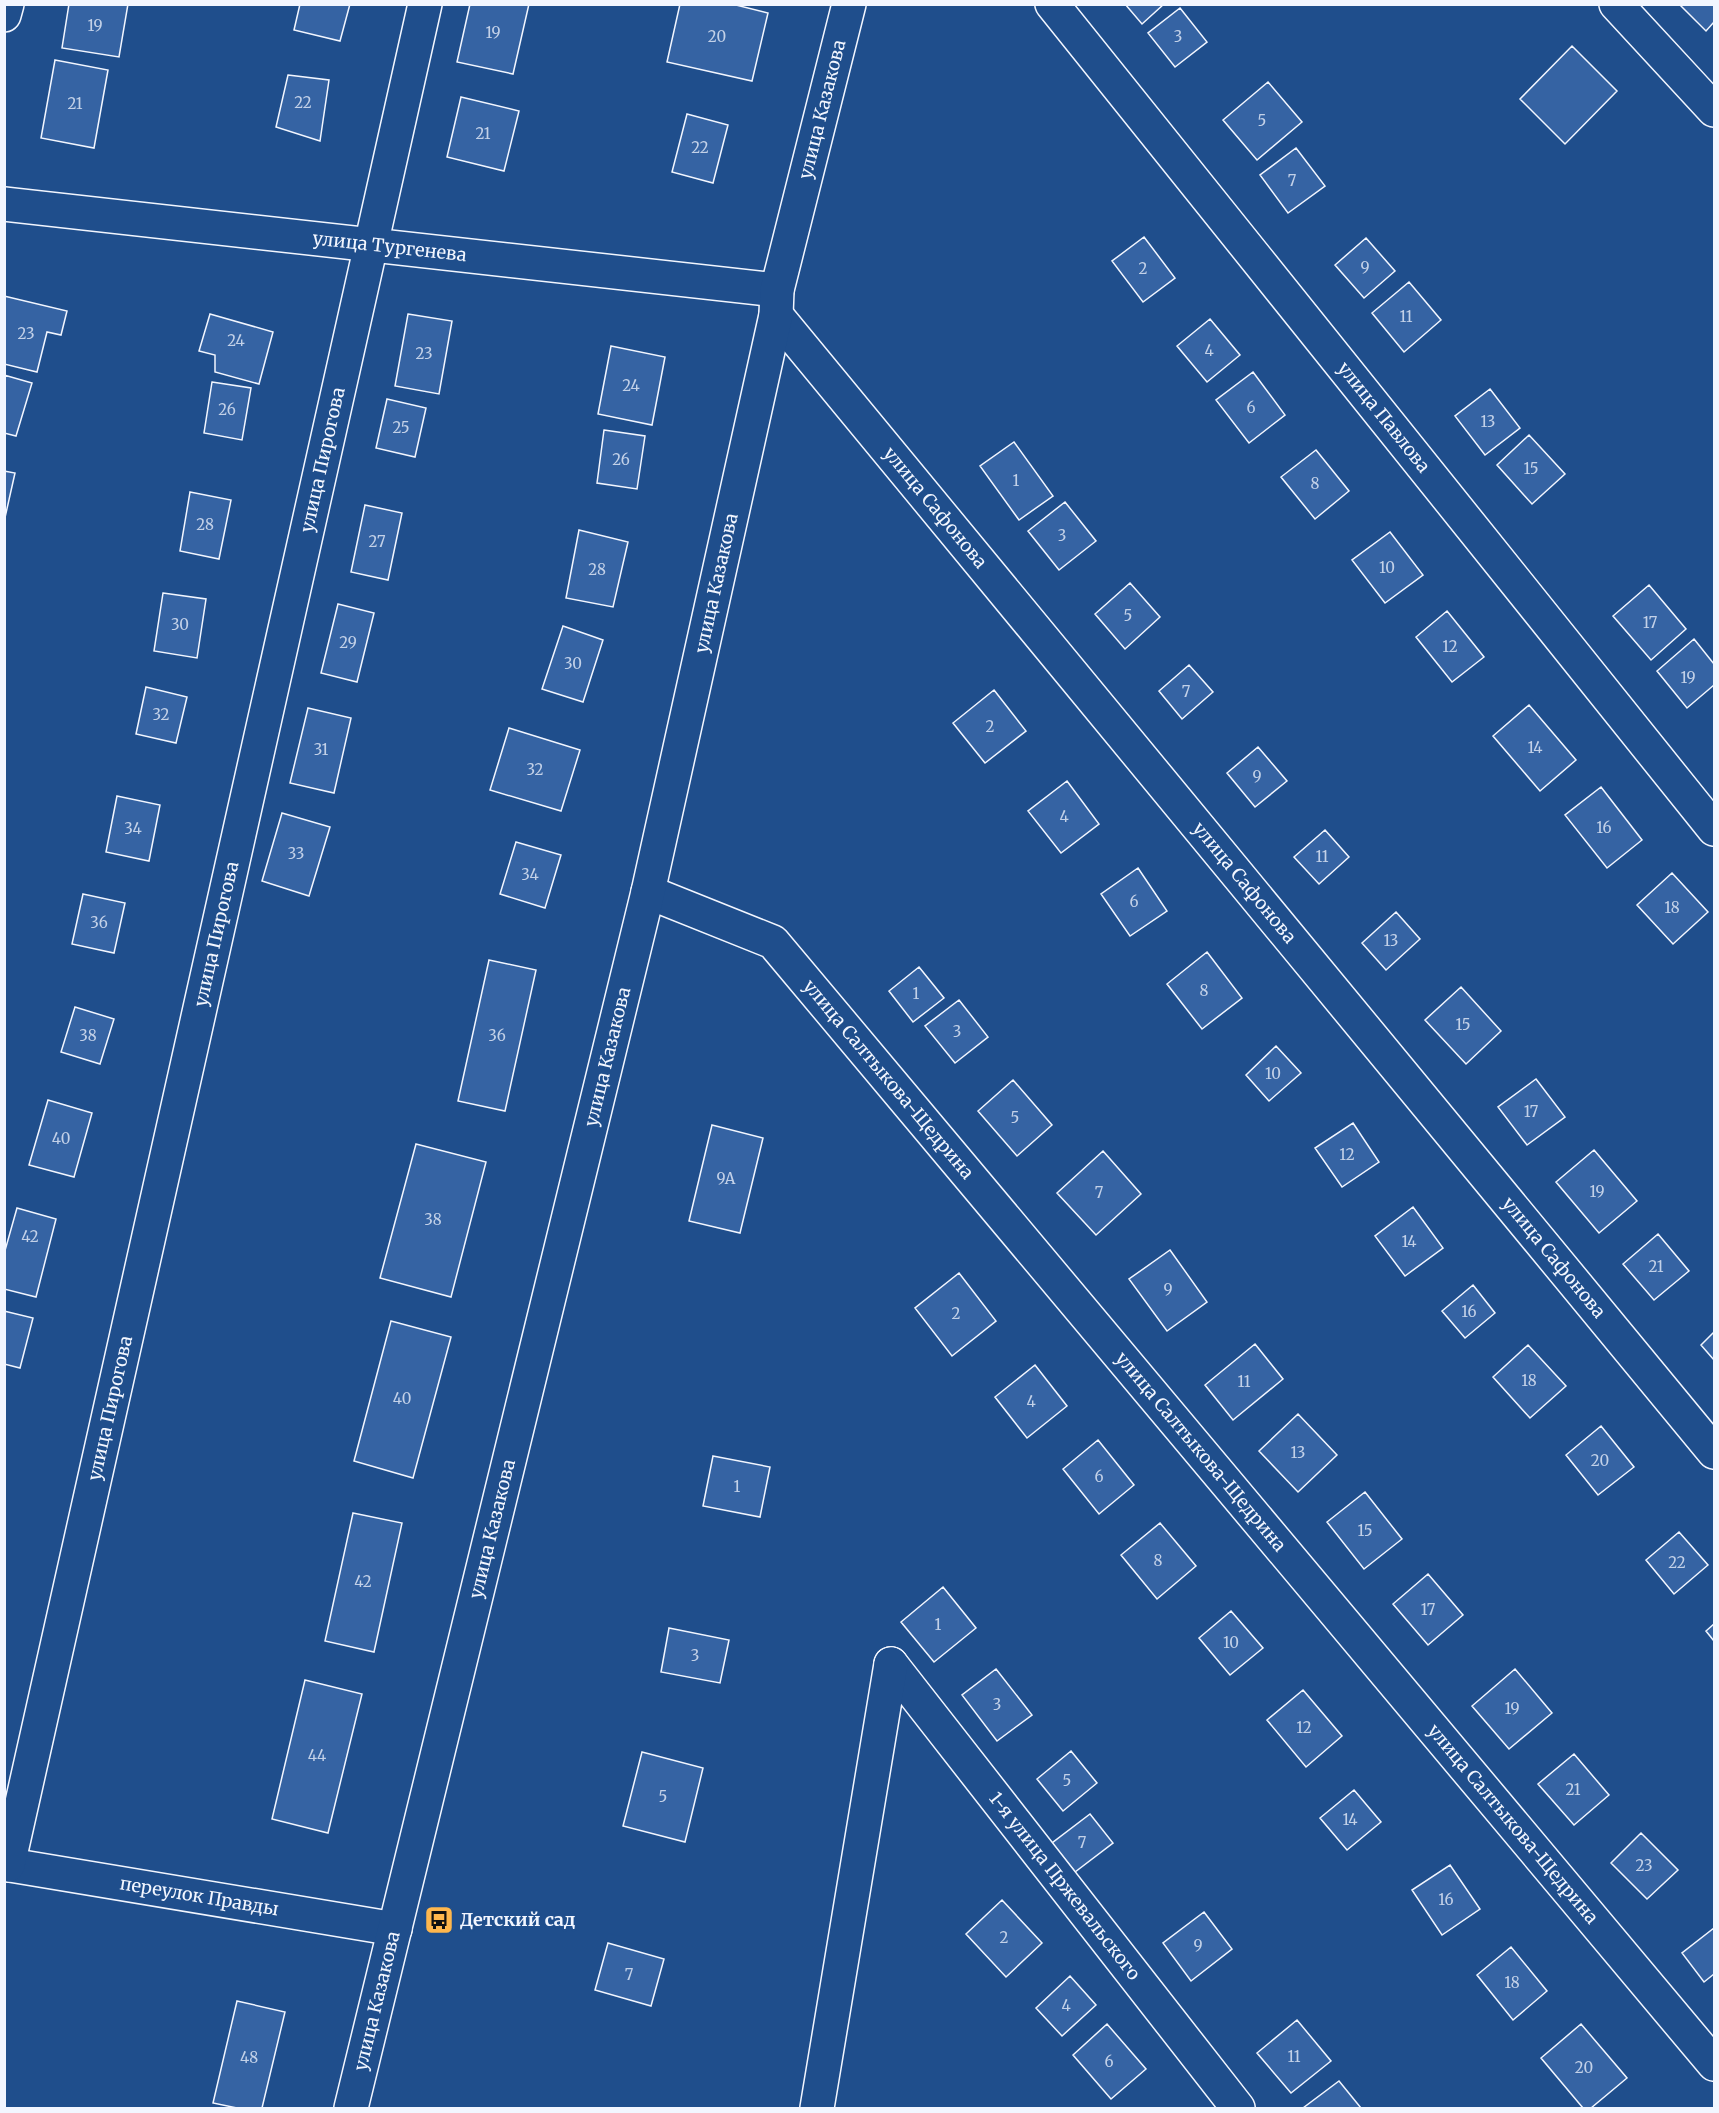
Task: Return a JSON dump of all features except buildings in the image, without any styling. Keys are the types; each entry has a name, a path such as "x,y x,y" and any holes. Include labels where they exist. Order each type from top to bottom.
{"street":[{"path":"4,15 7,4"},
{"name":"улица Пирогова","path":"6,1865 425,4"},
{"name":"улица Казакова","path":"351,2109 648,892 777,302 849,4"},
{"name":"улица Павлова","path":"1052,4 1714,829"},
{"path":"1616,4 1714,110"},
{"name":"улица Тургенева","path":"4,204 372,244 777,302"},
{"name":"улица Сафонова","path":"777,302 1714,1452"},
{"name":"улица Салтыкова-Щедрина","path":"648,892 773,942 1714,2064"},
{"name":"1-я улица Пржевальского","path":"817,2109 891,1664 1238,2109"},
{"name":"переулок Правды","path":"6,1865 395,1929"}],"place":[{"name":"Детский сад","path":"439,1920"}]}
